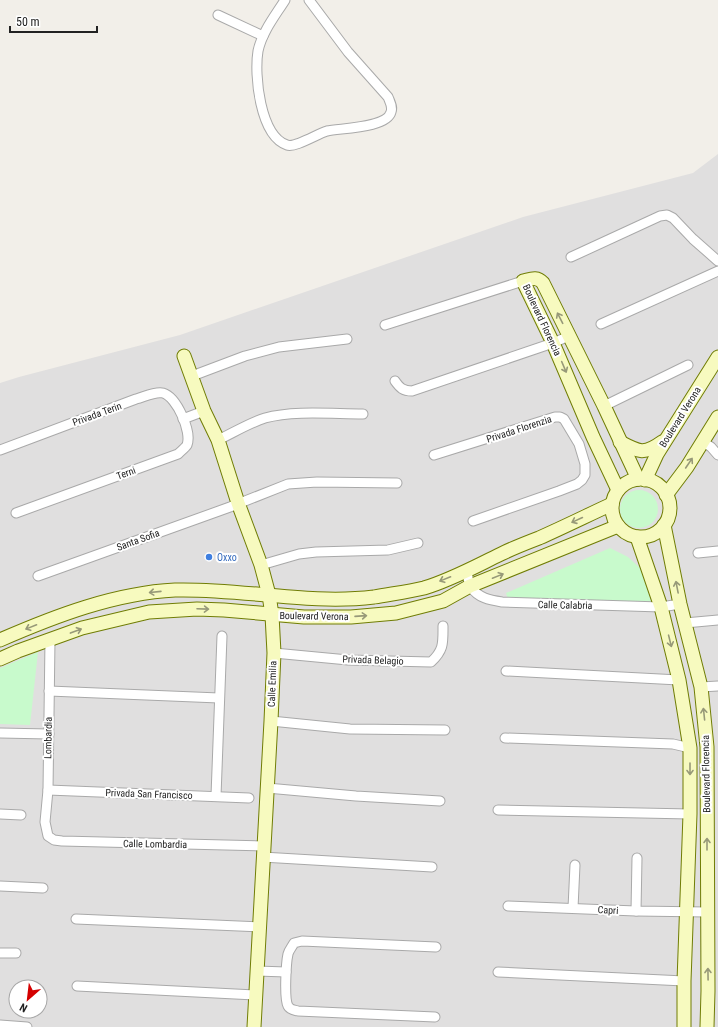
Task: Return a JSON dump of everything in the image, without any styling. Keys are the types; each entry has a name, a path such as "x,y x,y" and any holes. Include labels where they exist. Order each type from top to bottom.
{"street":[{"path":"285,0 263,36 258,52 257,80 262,110 271,130 283,143 289,146 295,145 318,134 334,130 377,124 388,117 392,112 388,97 352,57 309,0"},
{"path":"218,15 263,36"},
{"path":"571,257 660,216 667,215 674,218 693,239 718,261"},
{"path":"601,324 718,271"},
{"name":"Boulevard Florencia","path":"618,490 593,437 553,343 523,281 535,278 543,283 604,406 620,442 642,479"},
{"path":"385,325 523,281"},
{"path":"395,381 402,389 412,391 553,343 569,336"},
{"path":"192,376 263,350 280,346 347,339"},
{"name":"Calle Emilia","path":"184,356 204,410 218,440 238,503 261,564 269,595 272,615 274,654 254,1027"},
{"name":"Boulevard Verona","path":"642,479 718,357"},
{"path":"604,406 688,365"},
{"name":"Privada Terin","path":"0,450 136,399 157,393 163,393 175,401 183,419"},
{"path":"183,419 204,410"},
{"path":"218,440 264,419 277,416 296,414 363,414"},
{"name":"Privada Florenzia","path":"434,455 555,417 564,419 579,444 586,469 585,475 577,484 473,521"},
{"path":"666,495 703,442 718,417"},
{"name":"Terni","path":"16,513 178,454 186,445 188,438 183,419"},
{"path":"579,444 593,437"},
{"path":"620,442 636,450 642,451 653,448 665,440"},
{"path":"703,442 711,447 718,455"},
{"path":"642,479 654,482 661,488 666,495 669,505 669,515 664,525 657,532 648,536 637,537 627,533 618,526 612,512 612,504 618,490 629,481 642,479"},
{"name":"Santa Sofia","path":"38,576 288,484 317,482 397,483"},
{"name":"Boulevard Verona","path":"0,640 33,626 82,609 124,597 152,592 176,590 269,595 306,599 372,597 425,588 466,571 612,504"},
{"name":"Boulevard Florencia","path":"664,525 680,604 712,732 713,746 707,912 713,990 707,1027"},
{"name":"Boulevard Verona","path":"0,659 82,628 149,612 197,609 304,617 351,617 396,612 443,600 470,586 618,526"},
{"name":"Boulevard Florencia","path":"637,537 662,607 679,680 688,734 684,746 690,814 684,982 684,1027"},
{"path":"261,564 299,554 316,552 388,550 418,543"},
{"path":"698,552 718,551"},
{"path":"466,571 470,586"},
{"name":"Calle Calabria","path":"470,586 481,597 502,602 662,607 680,604"},
{"path":"685,623 718,620"},
{"name":"Privada Belagio","path":"274,654 348,660 431,662 439,655 443,644 443,626"},
{"path":"216,796 222,636"},
{"name":"Lombardia","path":"48,836 45,822 48,790 50,640"},
{"path":"506,671 679,680"},
{"path":"701,687 718,686"},
{"path":"49,691 219,698"},
{"path":"271,721 350,729 445,730"},
{"path":"688,734 712,732"},
{"path":"0,733 48,734"},
{"path":"505,738 713,746"},
{"path":"267,788 356,796 440,801"},
{"name":"Privada San Francisco","path":"48,790 249,798"},
{"path":"498,810 690,814"},
{"path":"0,814 21,815"},
{"name":"Calle Lombardia","path":"48,836 54,840 62,842 263,852 432,867"},
{"path":"636,911 637,858"},
{"path":"573,908 575,865"},
{"path":"0,886 43,888"},
{"name":"Capri","path":"508,906 707,912"},
{"path":"76,920 259,927"},
{"path":"435,1017 298,1011 290,1009 287,1005 286,972 288,953 291,947 294,943 302,941 436,947"},
{"path":"0,953 16,954"},
{"path":"257,971 286,972"},
{"path":"498,972 684,982"},
{"path":"77,986 255,995"},
{"path":"0,1025 27,1027"}],"shaded area":[{"path":"718,154 718,1027 0,1027 0,383 180,335 523,217 693,173"}],"green space":[{"path":"635,490 643,490 650,493 655,498 658,509 655,520 650,525 643,528 635,528 628,525 623,520 620,513 620,505 623,498 628,493"},
{"path":"610,548 628,557 640,568 652,604 508,599 506,593"},
{"path":"38,652 30,725 0,724 0,668"}],"place":[{"name":"Oxxo","path":"209,557"}]}
